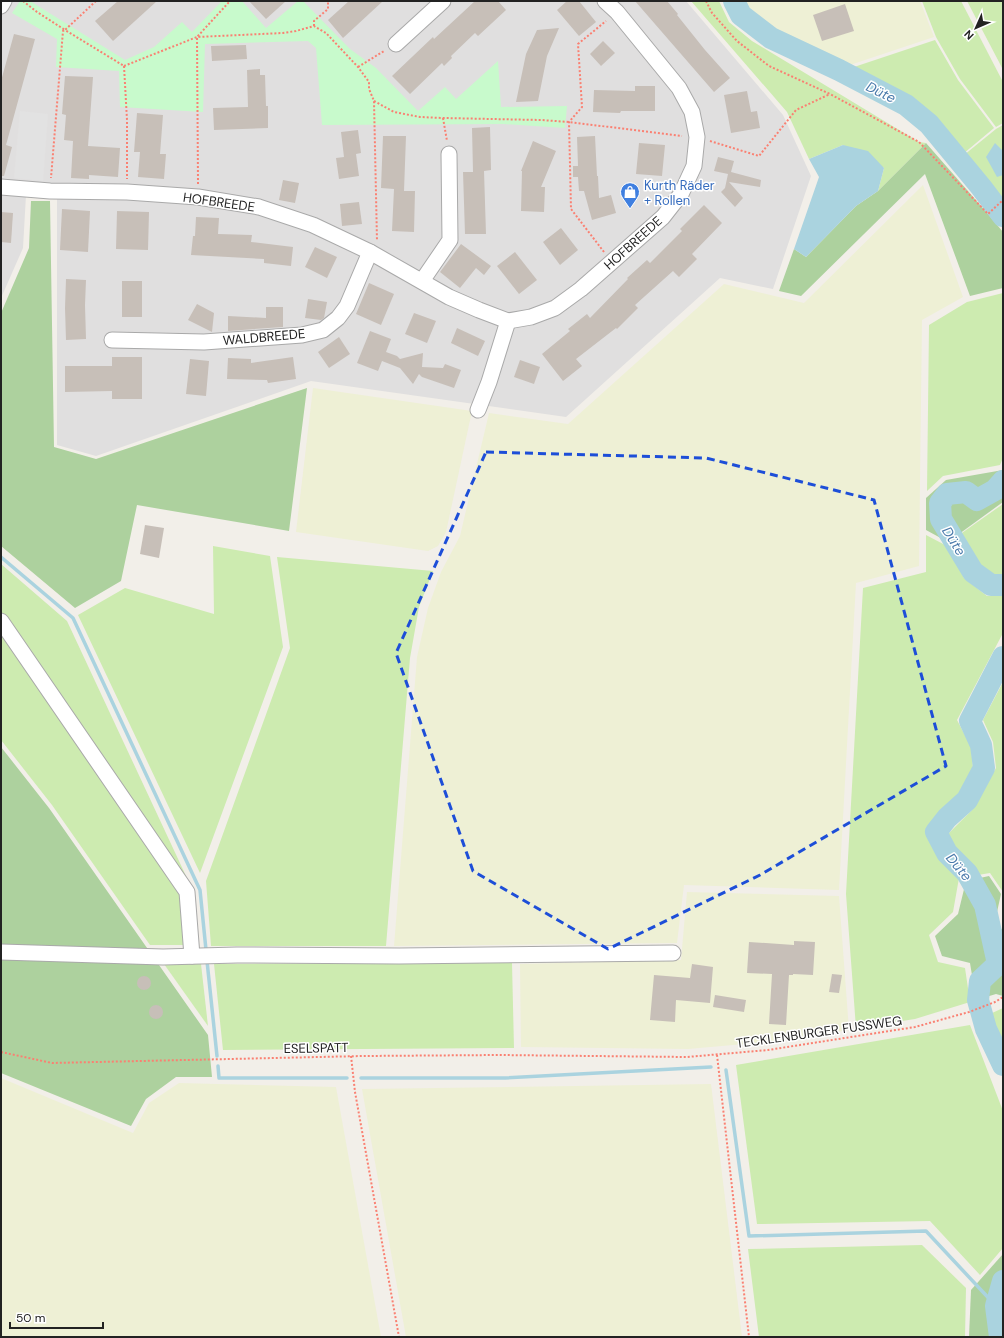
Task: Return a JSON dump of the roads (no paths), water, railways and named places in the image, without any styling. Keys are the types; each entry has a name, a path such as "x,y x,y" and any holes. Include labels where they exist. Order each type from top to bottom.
{"street":[{"path":"1,6 4,1"},
{"path":"396,44 443,1"},
{"name":"HOFBREEDE","path":"1,187 50,191 127,192 198,197 258,207 313,225 370,252 449,297 479,310 508,321 531,317 555,308 582,289 663,217 681,194 694,166 697,137 692,112 679,88 617,12 605,1"},
{"path":"422,281 450,240 449,154"},
{"name":"WALDBREEDE","path":"112,340 204,342 302,335 323,330 338,318 347,306 370,252"},
{"path":"478,410 489,382 508,321"},
{"path":"2,627 187,892 192,956"},
{"path":"1,952 163,957 237,955 399,956 673,953"}],"water":[{"path":"995,143 1003,151 1003,175 997,177 986,157"},
{"path":"843,145 868,151 884,168 878,191 856,206 806,257 794,249 819,177 809,159"}],"waterway":[{"name":"Düte","path":"734,1 741,15 771,38 839,70 906,105 929,124 1003,216"},
{"name":"Düte","path":"1003,481 995,490 977,500 966,492 947,494 940,503 941,519 973,572 991,585 1003,585"},
{"path":"1,557 73,618 200,890 206,950"},
{"name":"Düte","path":"1003,657 970,721 981,745 984,768 967,800 947,818 936,832 947,853 967,873 985,905 998,964 980,981 978,1000 986,1029 1003,1065"},
{"path":"207,961 217,1056"},
{"path":"218,1066 219,1078 347,1078"},
{"path":"361,1078 505,1078 711,1067"},
{"path":"726,1070 749,1236 926,1231 996,1306"},
{"name":"Düte","path":"1000,1337 996,1306 1003,1281"}],"place":[{"name":"Kurth Räder + Rollen","path":"630,209"}]}
